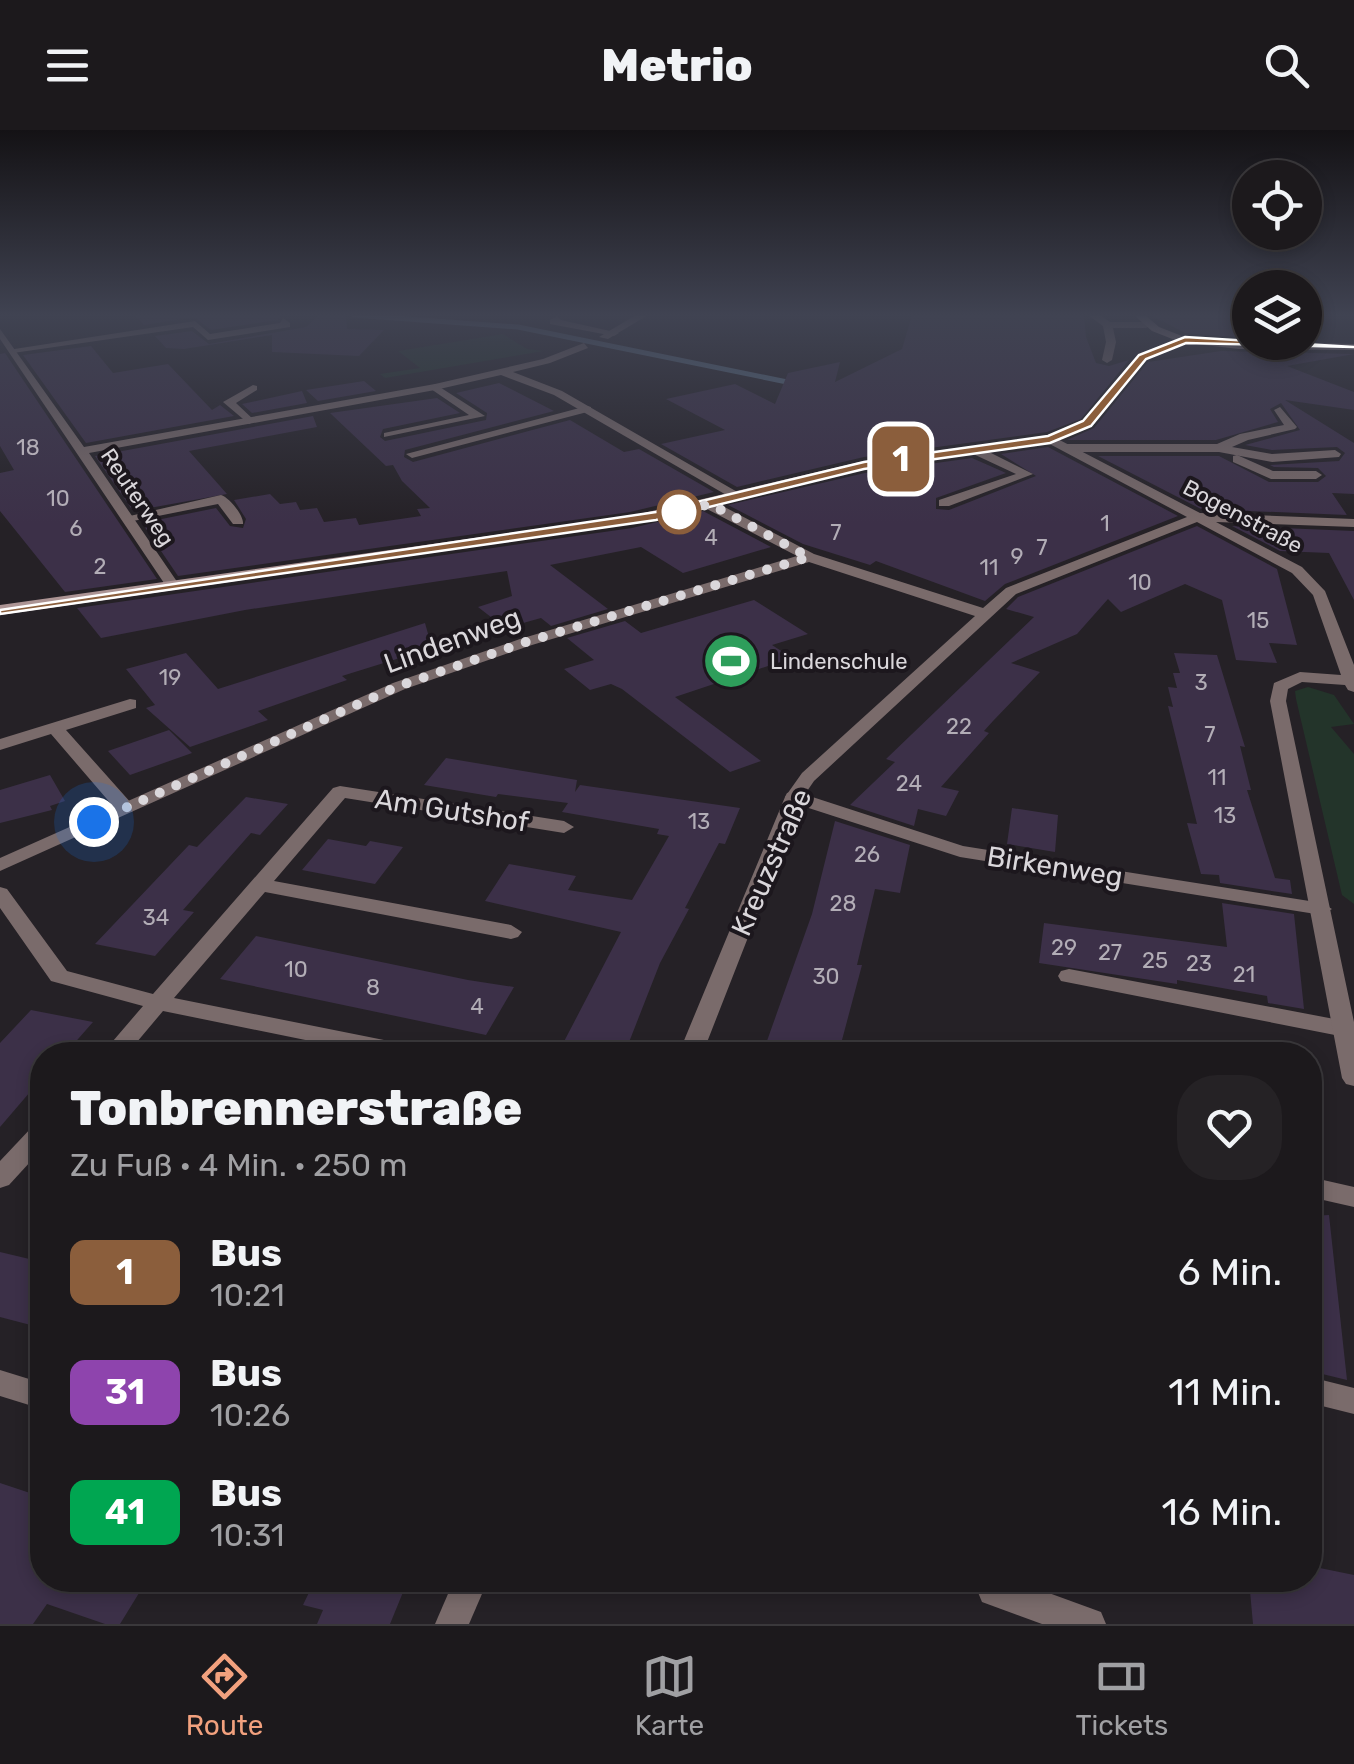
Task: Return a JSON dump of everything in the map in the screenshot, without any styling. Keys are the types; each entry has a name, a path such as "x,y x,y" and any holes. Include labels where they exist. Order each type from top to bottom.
{"main road":[{"path":"0,610 554,532 710,504 864,466 1050,440 1087,424 1119,385"}],"street":[{"name":"Reuterweg","path":"31,385 82,451 173,586"},
{"path":"82,451 445,385"},
{"path":"533,385 588,409 740,497"},
{"path":"388,435 479,416 435,387"},
{"path":"249,421 229,402 253,388"},
{"path":"412,454 588,409"},
{"path":"1219,448 1244,437 1290,428 1280,410"},
{"name":"Bogenstraße","path":"1050,440 1198,516 1314,583 1330,615 1351,683"},
{"path":"1066,448 1219,448 1272,458 1335,454"},
{"path":"1219,448 1271,475 1316,475"},
{"path":"944,503 1027,474 972,449"},
{"path":"128,518 222,500 238,522"},
{"path":"710,504 809,557 985,614"},
{"path":"1198,516 1354,522"},
{"name":"Kreuzstraße","path":"695,1042 794,797 808,777 1011,591 1198,516"},
{"name":"Lindenweg","path":"0,865 322,718 472,659 809,557"},
{"path":"1351,683 1300,678 1280,686 1278,700 1354,1078"},
{"path":"0,745 130,704"},
{"path":"57,730 125,808"},
{"name":"Am Gutshof","path":"125,1042 340,792 564,827"},
{"name":"Birkenweg","path":"794,797 960,851 1322,909"},
{"path":"262,885 511,932"},
{"path":"0,893 59,976 160,1002 355,1042"},
{"path":"1069,976 1345,1029"},
{"path":"0,1178 30,1153"},
{"path":"1322,1190 1354,1197"},
{"path":"0,1383 30,1392"},
{"path":"1322,1393 1354,1401"},
{"path":"452,1624 466,1592"},
{"path":"1000,1592 1089,1624"}],"green space":[{"path":"1308,687 1334,695 1354,724 1331,727 1354,754 1354,904 1342,895 1296,699 1295,691"}],"building":[{"path":"0,385 26,385 157,579 65,592 0,511 0,473 14,470 0,446"},
{"path":"44,385 188,385 212,410 220,405 234,416 86,443"},
{"path":"368,385 376,391 318,401 306,390"},
{"path":"502,385 554,411 405,450 404,457 413,462 570,420 624,452 639,449 714,492 630,512 178,576 142,523 216,508 230,526 243,528 246,519 234,500 270,494 280,504 296,502 300,510 317,508 324,522 356,518 359,525 421,516 417,509 430,508 402,481 393,465 386,466 330,413 437,398 460,413 383,429 380,437 385,441 486,420 487,413 456,393"},
{"path":"736,385 775,404 783,385 1109,385 1081,419 1047,432 864,457 737,487 661,444 725,430 666,399"},
{"path":"1129,385 1335,385 1354,392 1354,410 1285,400 1354,443 1354,494 1332,493 1347,515 1201,509 1098,456 1219,456 1269,482 1318,482 1326,476 1318,468 1270,465 1339,461 1345,453 1337,447 1272,450 1245,445 1300,430 1281,403 1270,409 1278,422 1216,440 1067,440 1094,428"},
{"path":"302,391 307,403 252,413 242,404"},
{"path":"313,416 317,427 189,451 227,494 133,511 95,456"},
{"path":"1048,447 1178,516 1005,584 985,601 876,561 870,565 803,544 728,505 865,473 972,458 1006,473 936,498 936,509 949,510 1036,476 1001,454"},
{"path":"703,511 771,547 683,573 641,547 550,565 608,609 551,626 541,618 505,628 478,607 512,596 507,571 245,610 101,638 77,608 632,528"},
{"path":"1197,526 1277,569 1297,645 1269,643 1277,663 1236,660 1222,600 1185,584 1121,612 1108,599 1077,634 1011,663 1040,672 984,731 989,733 941,787 959,791 946,816 918,809 914,826 850,805 895,762 886,759 1034,617 1006,609 1018,597"},
{"path":"1232,526 1354,531 1354,600 1329,553 1280,551"},
{"path":"754,600 808,634 772,645 792,658 675,697 761,761 730,772 622,689 611,684 590,690 564,669 594,660 567,638 625,621 641,633"},
{"path":"425,623 432,648 342,676 347,680 258,711 268,720 190,747 146,708 155,705 126,669 186,653 218,689"},
{"path":"1174,653 1217,655 1245,747 1240,746 1251,790 1247,790 1275,878 1290,880 1292,894 1220,883 1219,875 1201,874 1187,823 1197,824 1168,706 1173,707 1168,687 1177,688 1173,673 1180,673"},
{"path":"169,730 192,753 130,775 108,751"},
{"path":"446,758 577,780 575,792 580,785 740,808 725,844 719,843 685,908 689,909 660,963 629,1042 564,1042 621,932 485,901 509,864 576,876 568,890 632,900 669,836 657,834 659,829 562,812 568,803 424,785"},
{"path":"50,775 65,801 50,806 52,810 0,823 0,790"},
{"path":"246,797 288,804 260,835 251,833 183,910 194,912 155,956 95,944 189,845 197,847"},
{"path":"1012,808 1058,815 1055,852 1007,844"},
{"path":"835,821 910,845 900,893 875,889 857,965 862,965 841,1042 767,1042 812,914"},
{"path":"328,839 403,847 375,884 302,870"},
{"path":"1222,903 1294,914 1304,1009 1268,1003 1267,996 1177,980 1177,984 1039,963 1044,923 1227,947"},
{"path":"256,936 514,987 486,1035 220,979"},
{"path":"31,1010 93,1022 75,1042 30,1042 30,1092 0,1127 0,1043"},
{"path":"1322,1215 1329,1215 1347,1380 1322,1374"},
{"path":"0,1252 30,1259 30,1325 0,1317"},
{"path":"0,1483 30,1493 30,1592 140,1592 120,1624 105,1624 47,1604 33,1624 0,1624"},
{"path":"1322,1568 1354,1575 1354,1624 1253,1624 1250,1592 1322,1592"},
{"path":"309,1592 403,1592 390,1624 317,1624 323,1610 303,1605"}],"bus line":[{"name":"1","path":"0,610 656,516 864,466 1050,440 1087,424 1120,385"}],"place":[{"name":"Lindenschule","path":"731,661"}],"route":[{"path":"94,822 399,686 526,642 809,557 710,504 679,512"}]}
